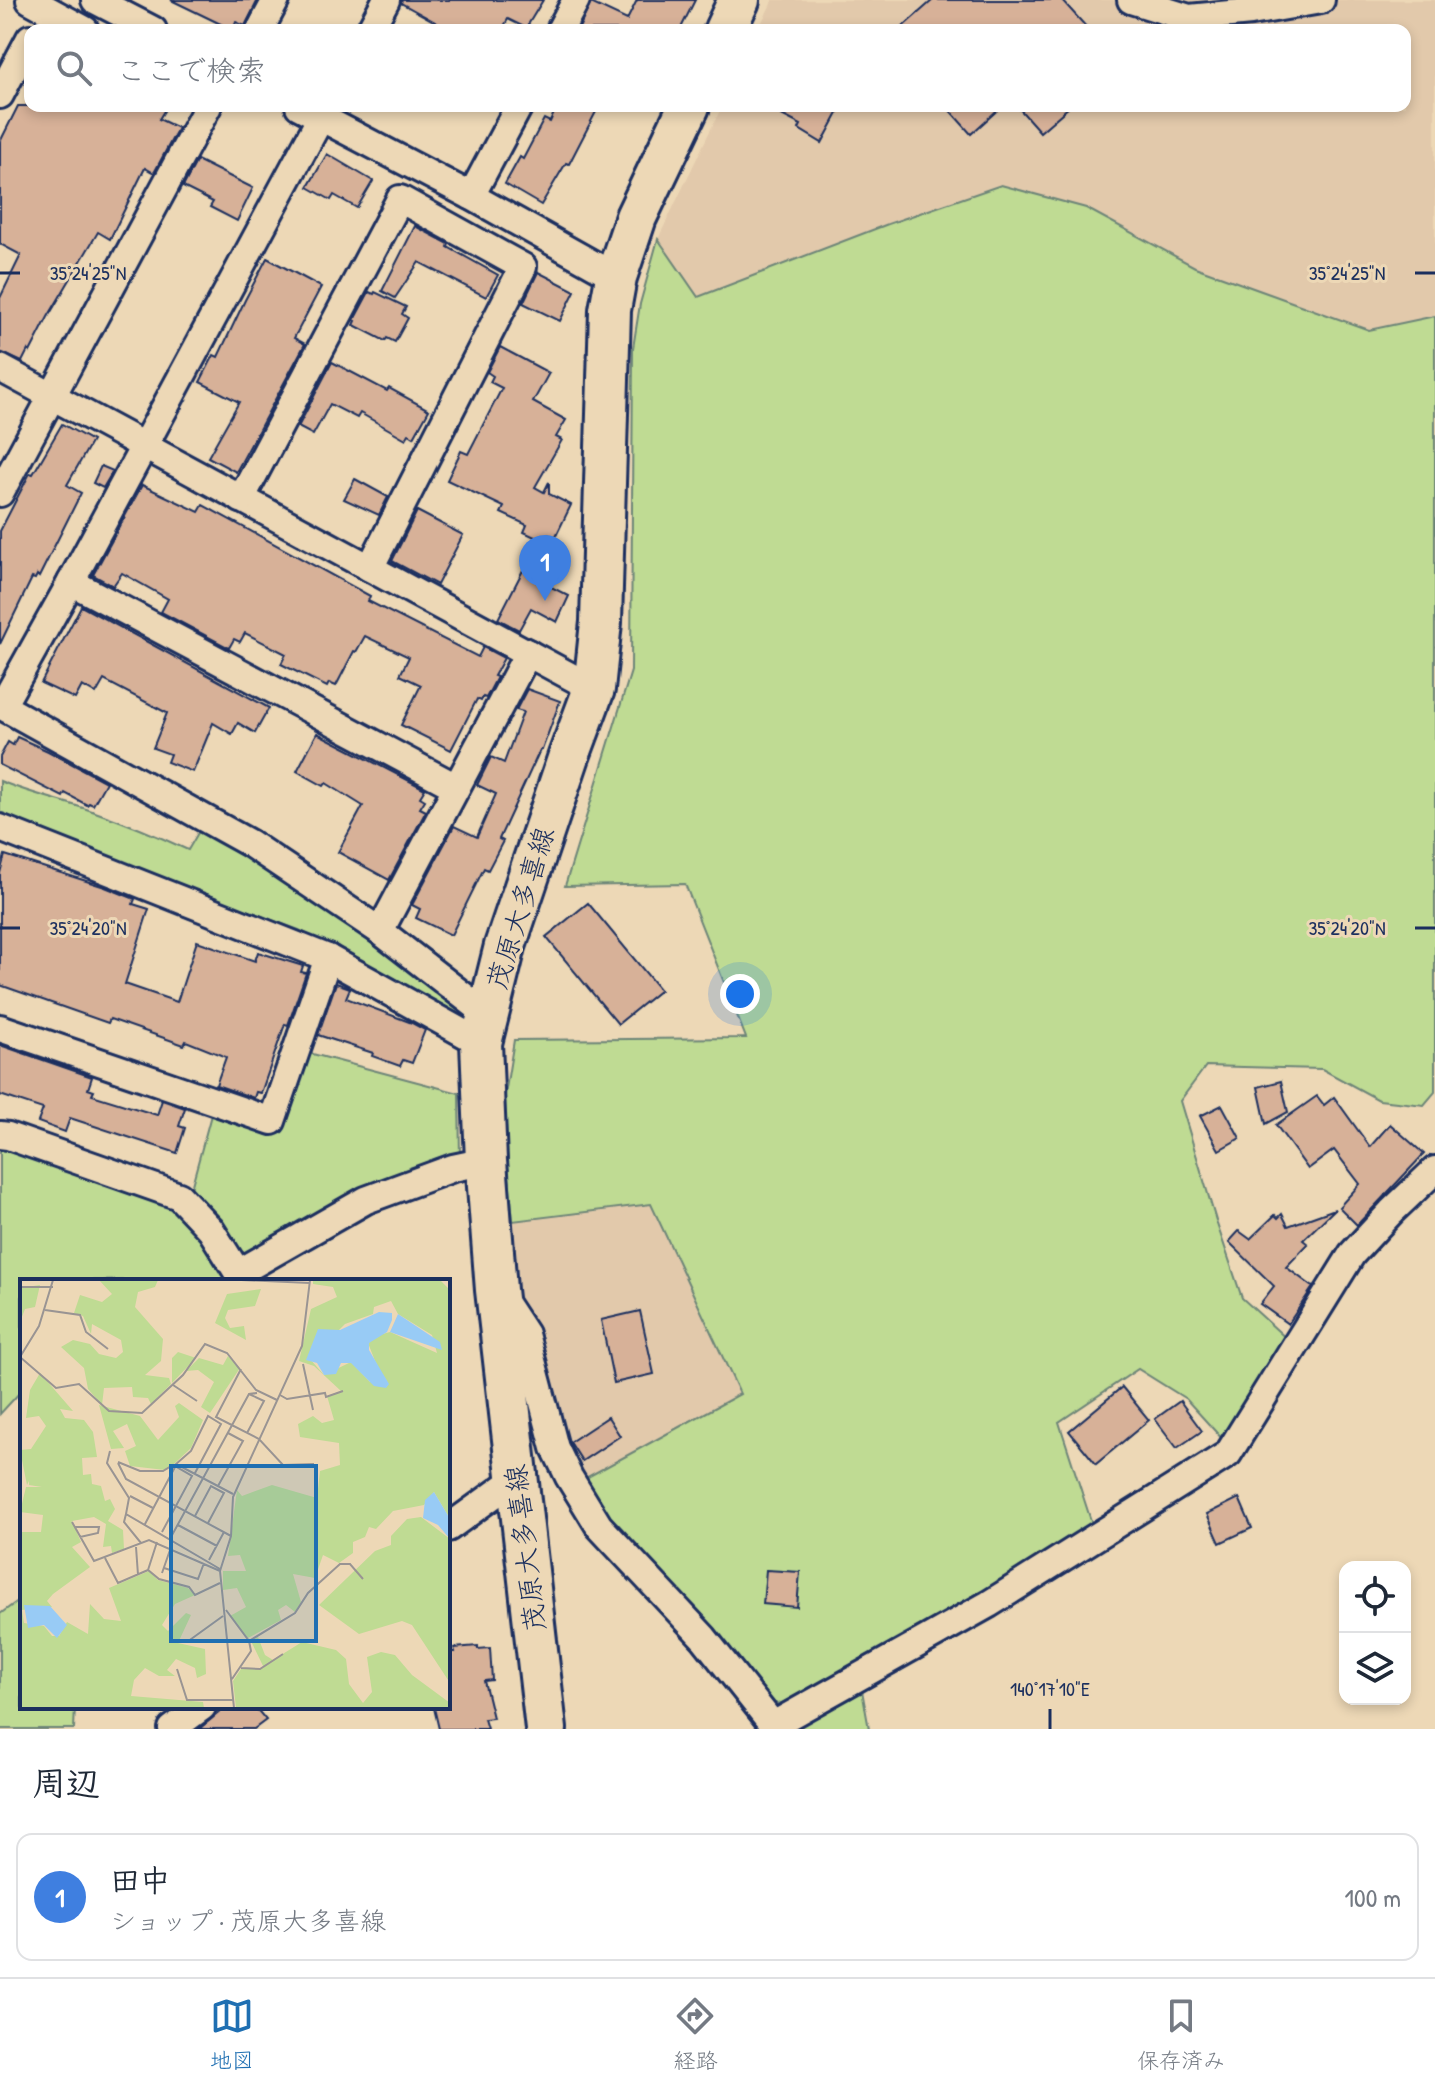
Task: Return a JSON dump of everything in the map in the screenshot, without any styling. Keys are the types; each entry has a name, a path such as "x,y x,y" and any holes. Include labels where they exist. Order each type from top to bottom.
{"main road":[{"path":"728,24 739,0"},
{"name":"茂原大多喜線","path":"546,1729 496,1290 486,1161 484,1029 505,946 594,689 601,622 610,310 616,277 636,217 686,112"}],"street":[{"path":"95,0 141,24"},
{"path":"263,24 276,0"},
{"path":"373,24 386,0"},
{"path":"563,24 576,0"},
{"path":"1131,0 1189,18 1251,12 1321,0"},
{"path":"37,13 68,24"},
{"path":"0,95 24,49"},
{"path":"0,493 205,112"},
{"path":"315,112 144,446 1,706 249,843 380,931 484,1029"},
{"path":"320,112 616,277"},
{"path":"471,196 516,112"},
{"path":"241,499 400,199 523,267 370,568"},
{"path":"0,368 594,689"},
{"path":"71,582 456,787"},
{"path":"380,931 528,653"},
{"path":"0,828 328,958 484,1029"},
{"path":"0,1028 272,1121 328,958"},
{"path":"0,1135 179,1196 211,1230 238,1273 366,1200 453,1168 486,1161"},
{"path":"496,1290 525,1334 555,1448 599,1526 704,1638 773,1727 989,1604 1228,1454 1352,1254 1435,1170"},
{"path":"450,1527 517,1478"},
{"path":"172,1729 199,1709"}],"shaded area":[{"path":"773,0 1435,0 1435,316 1369,330 1195,267 1086,208 888,224 697,297 658,239 719,112 1411,112 1411,24 761,24"},
{"path":"650,1203 740,1394 582,1480 562,1433 519,1296 513,1221"}],"green space":[{"path":"1001,185 1086,208 1195,267 1369,330 1435,316 1435,1092 1424,1105 1379,1100 1322,1069 1206,1066 1180,1101 1217,1224 1242,1298 1289,1341 1225,1442 1186,1399 1138,1369 1059,1422 1093,1527 792,1705 765,1702 596,1507 582,1480 740,1394 651,1204 513,1221 503,1107 514,1040 746,1038 685,884 565,886 631,671 633,348 640,304 658,239 698,297 888,224"},
{"path":"0,781 107,816 188,850 202,826 462,1002 461,1015 299,930 0,819"},
{"path":"305,1052 459,1093 460,1159 245,1260 189,1196 212,1111 276,1131"},
{"path":"0,1143 174,1203 234,1279 20,1279 20,1392 0,1414"},
{"path":"20,1599 20,1709 75,1709 74,1729 0,1729 0,1614"},
{"path":"861,1685 869,1729 796,1729 802,1717"}],"building":[{"path":"171,0 258,0 246,24 221,24"},
{"path":"402,0 543,0 528,24 518,24 508,19 505,24 436,24 401,3"},
{"path":"637,0 695,0 683,24 581,24 591,3 627,20"},
{"path":"933,0 1062,0 1084,24 906,24"},
{"path":"18,106 24,106 24,112 163,112 159,119 178,128 154,173 145,168 110,239 98,232 22,362 0,352 0,298 21,255 0,244 0,142"},
{"path":"554,112 596,112 569,164 566,163 541,205 505,184 520,157 523,159 544,119 550,122"},
{"path":"776,112 839,112 822,143 799,129 801,125"},
{"path":"951,112 995,112 971,134"},
{"path":"1022,112 1063,112 1040,132"},
{"path":"327,154 373,181 357,208 334,195 331,200 308,187"},
{"path":"197,160 253,188 237,221 210,207 213,202 183,187"},
{"path":"415,226 498,275 486,297 419,262 395,298 382,291"},
{"path":"267,258 321,287 294,338 305,344 236,472 208,457 239,402 200,382 214,355 218,357"},
{"path":"538,272 575,291 560,321 523,303"},
{"path":"369,292 406,307 402,314 408,318 395,342 387,338 385,341 354,325"},
{"path":"500,347 549,373 533,402 566,420 556,437 562,440 535,487 544,492 549,482 549,494 571,505 555,538 549,535 549,586 569,596 557,622 531,608 519,630 498,619 539,539 524,532 527,525 501,513 504,507 447,480 461,451 468,454 502,388 490,382 493,376 487,372"},
{"path":"332,362 429,410 414,437 409,434 406,439 360,413 357,418 330,404 313,435 298,427"},
{"path":"62,424 92,441 67,485 81,493 39,577 32,578 0,644 0,531 30,473 33,474"},
{"path":"101,466 113,471 103,488 93,483"},
{"path":"355,479 388,497 379,515 344,499"},
{"path":"142,485 199,512 203,505 370,596 368,601 478,657 483,647 504,658 486,698 483,697 481,701 477,699 451,750 401,725 421,685 400,675 409,657 365,636 336,686 329,683 327,687 281,664 286,654 245,633 240,642 234,639 229,648 161,612 168,599 122,573 113,586 93,575"},
{"path":"417,511 463,535 437,585 392,561"},
{"path":"81,606 269,708 255,733 238,723 232,734 213,723 193,772 167,762 170,754 153,748 167,713 104,680 96,694 82,686 75,699 41,683"},
{"path":"527,689 560,701 542,750 499,839 503,841 488,870 484,868 451,935 416,918 420,909 412,905 454,826 477,837 496,794 477,785 491,757 504,763 523,712 516,710"},
{"path":"317,733 425,789 420,797 425,800 420,808 426,811 389,880 338,852 363,806 326,783 324,786 297,771"},
{"path":"17,737 106,782 93,805 65,793 63,797 0,765 0,757 8,742 13,745"},
{"path":"5,855 105,887 135,899 133,904 149,909 125,984 177,1002 197,941 255,961 258,952 303,966 301,972 306,973 261,1093 256,1092 254,1098 216,1085 226,1057 186,1041 184,1045 110,1019 108,1023 0,985 0,873"},
{"path":"588,903 660,990 618,1024 546,937"},
{"path":"336,983 350,988 346,998 425,1030 412,1063 403,1060 400,1066 372,1056 373,1053 318,1035"},
{"path":"0,1045 92,1077 88,1089 94,1091 92,1095 157,1115 162,1100 185,1108 179,1126 185,1128 177,1153 70,1118 65,1132 38,1122 43,1109 0,1095"},
{"path":"1281,1081 1288,1112 1266,1124 1258,1087"},
{"path":"1317,1096 1324,1105 1334,1097 1370,1147 1390,1124 1424,1154 1357,1225 1339,1207 1360,1184 1334,1150 1308,1169 1276,1125"},
{"path":"1222,1105 1240,1138 1219,1150 1200,1116"},
{"path":"1335,1209 1303,1240 1308,1244 1286,1267 1313,1287 1288,1324 1260,1304 1274,1286 1229,1242 1239,1231 1250,1239 1275,1215 1278,1218 1282,1214 1288,1226"},
{"path":"640,1311 654,1374 614,1383 601,1320"},
{"path":"1122,1387 1149,1420 1096,1464 1069,1431"},
{"path":"1180,1401 1202,1431 1177,1448 1155,1419"},
{"path":"608,1417 620,1436 582,1461 570,1442"},
{"path":"1239,1498 1252,1528 1220,1543 1207,1514"},
{"path":"766,1570 800,1572 797,1607 763,1604"},
{"path":"454,1648 490,1648 492,1680 484,1681 493,1718 484,1719 487,1729 439,1729 434,1709 450,1709 450,1652 455,1652"},
{"path":"224,1709 257,1709 266,1720 254,1729 199,1729"}],"place":[{"name":"田中","path":"545,601"}]}
